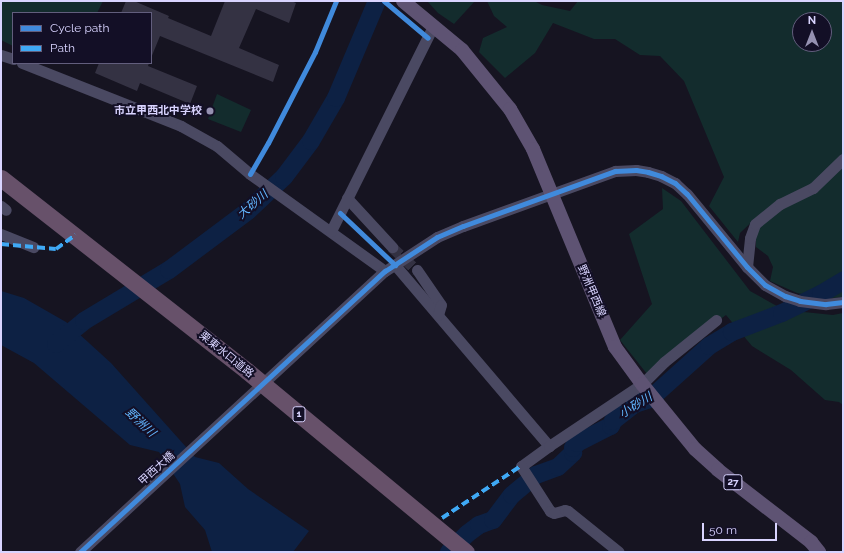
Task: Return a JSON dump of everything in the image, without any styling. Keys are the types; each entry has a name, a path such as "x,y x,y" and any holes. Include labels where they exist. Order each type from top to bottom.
{"highway":[{"name":"栗東水口道路","path":"1,178 119,269 264,385 465,551"}],"main road":[{"name":"野洲甲西線","path":"403,1 462,50 510,109 533,149 615,347 695,449 718,470 811,542 819,552"}],"street":[{"path":"331,231 433,26"},
{"path":"1,55 12,59"},
{"path":"25,64 181,126 217,146 250,174 385,271"},
{"path":"747,267 750,238 755,224 780,204 813,188 843,159"},
{"name":"甲西大橋","path":"80,552 264,385 385,271 437,238 456,229 615,171 636,170 661,176 675,184 687,194 747,267 765,285 785,296 800,301 826,304 843,302"},
{"path":"347,198 392,247"},
{"path":"1,234 33,247"},
{"path":"395,265 549,446"},
{"path":"417,270 441,305 438,315"},
{"path":"619,552 568,511 565,510 557,513 552,512 521,466 549,446 650,393 664,362 716,320"}],"green space":[{"path":"1,1 103,1 98,12 12,12 12,46 1,40"},
{"path":"427,1 475,1 454,24 438,13"},
{"path":"487,1 534,1 542,5 570,11 578,1 843,1 843,297 823,299 797,293 770,281 773,267 768,256 756,247 756,232 766,219 757,217 740,233 738,242 709,206 724,177 684,81 660,56 640,55 615,39 594,39 553,23 535,53 505,78 479,52 483,38 507,27 494,16"},
{"path":"217,94 251,110 241,132 208,119"},
{"path":"662,188 681,201 750,291 784,310 833,315 843,313 843,405 839,402 825,400 791,370 752,346 726,315 647,374 620,340 652,304 629,234 663,209"}],"water":[{"name":"野洲川","path":"1,291 24,298 66,322 111,363 195,457 219,463 248,489 309,531 293,552 212,552 205,530 185,507 180,484 159,452 130,445 34,363 1,345"}],"building":[{"path":"126,1 134,1 169,16 168,18 211,36 225,1 291,1 296,3 289,23 256,9 239,48 279,65 273,82 160,36 152,56 152,12 121,12"},
{"path":"99,64 149,64 148,66 197,86 190,104 140,83 137,91 95,73"}],"waterway":[{"name":"大砂川","path":"56,344 84,321 169,270 248,211 284,177 311,141 336,98 377,1"},
{"name":"小砂川","path":"449,552 467,534 479,525 493,520 512,495 536,475 558,467 573,453 573,448 577,443 611,426 613,421 635,404 650,399 709,346 732,332 782,313 821,294 843,281"}],"tunnel":[{"path":"392,247 417,270"}],"marked path":[{"path":"1,244 56,249 75,235"},
{"path":"442,518 521,466"}],"cycle path":[{"path":"250,174 268,143 315,52 336,1"},
{"path":"384,1 428,38"},
{"path":"80,552 385,271 437,237 463,226 615,171 636,170 648,172 661,176 675,183 687,194 747,267 765,285 785,296 800,301 826,304 843,302"},
{"path":"340,213 395,265"}],"place":[{"name":"市立甲西北中学校","path":"210,111"}]}
